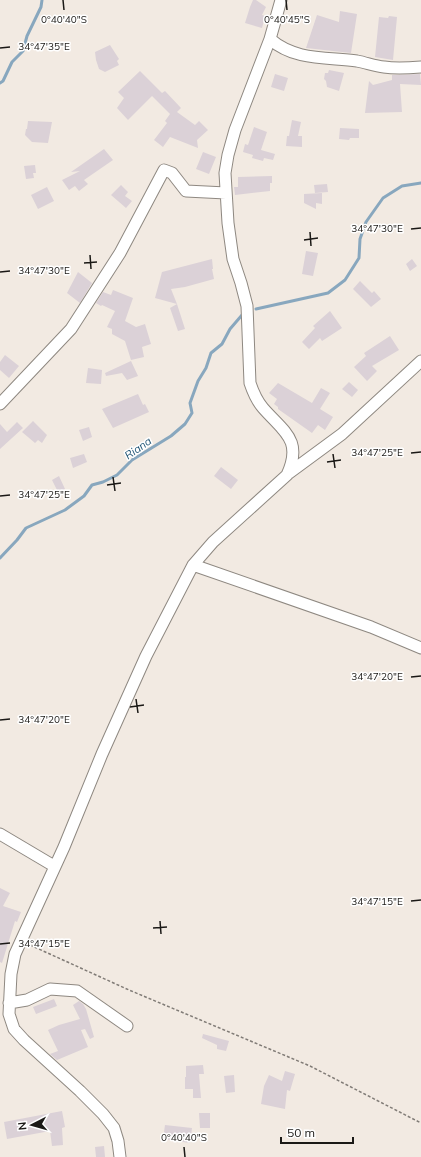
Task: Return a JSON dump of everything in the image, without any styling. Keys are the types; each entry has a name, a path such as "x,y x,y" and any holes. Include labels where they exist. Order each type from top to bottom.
{"street":[{"path":"281,0 270,39 235,130 226,167 226,193 228,223 234,259 242,283 246,306 250,383 254,395 262,407 285,430 291,440 293,451 292,462 286,475"},
{"path":"270,39 277,45 292,52 317,58 358,61 386,68 421,67"},
{"path":"0,404 71,329 120,253 164,170 172,173 186,191 226,193"},
{"path":"120,1157 118,1141 114,1128 104,1114 14,1029 9,1014 9,1003 11,974 15,954 64,847 102,754 146,656 193,565 213,542 286,475 342,434 421,360"},
{"path":"193,565 371,627 421,648"},
{"path":"0,834 54,866"},
{"path":"9,1003 27,1000 50,989 77,991 127,1026"}],"path":[{"path":"21,940 129,990 310,1066 421,1123"}],"building":[{"path":"253,0 256,0 266,7 262,15 265,16 262,28 245,23"},
{"path":"340,11 357,14 351,53 306,48 317,15 339,22"},
{"path":"389,16 397,17 393,60 375,57 379,17 388,18"},
{"path":"110,45 119,59 117,61 119,65 105,72 99,69 95,52"},
{"path":"329,70 344,73 339,91 327,87 324,79 325,73 328,73"},
{"path":"140,71 162,93 165,91 181,108 177,112 195,125 199,121 208,130 197,140 198,148 170,137 163,147 154,140 167,123 165,121 170,114 152,96 128,120 117,108 124,98 118,92"},
{"path":"275,74 288,78 284,91 271,87"},
{"path":"420,74 421,85 400,84 402,112 365,113 369,81 373,85 392,80 392,75"},
{"path":"292,120 301,122 298,136 302,136 302,147 286,146 287,136 289,136"},
{"path":"28,121 52,122 48,143 32,142 25,135"},
{"path":"254,127 267,132 261,150 275,154 273,160 264,158 263,161 252,158 253,155 243,152 245,144 248,145"},
{"path":"340,128 359,129 359,138 350,138 349,140 339,139"},
{"path":"104,149 113,160 84,180 88,184 79,191 75,186 69,190 62,180 80,171 71,172"},
{"path":"203,152 216,157 209,174 196,169"},
{"path":"35,165 36,173 33,173 34,178 26,179 24,166"},
{"path":"272,176 270,191 235,195 234,187 238,187 238,177"},
{"path":"327,184 328,192 315,193 314,185"},
{"path":"121,185 128,192 125,196 132,201 126,208 111,195"},
{"path":"47,187 54,201 38,209 31,195"},
{"path":"322,193 322,204 316,203 316,209 304,203 304,194"},
{"path":"306,251 318,253 313,276 302,274"},
{"path":"212,259 214,279 185,287 171,289 177,304 155,298 162,272"},
{"path":"412,259 417,266 410,271 406,264"},
{"path":"78,272 92,283 80,303 67,293"},
{"path":"360,281 372,293 374,291 381,299 371,307 353,289"},
{"path":"113,290 133,298 125,321 136,327 145,324 151,344 142,347 144,357 131,360 125,341 112,334 112,329 107,327 115,311 96,303 103,292 111,295"},
{"path":"177,304 185,329 178,331 170,308"},
{"path":"330,311 342,328 322,341 320,338 309,349 302,342 315,328 313,326"},
{"path":"390,336 399,350 372,366 377,371 367,381 354,367 366,356 364,353"},
{"path":"5,355 19,366 9,378 0,370 0,362"},
{"path":"131,361 138,376 127,380 122,373 106,376 105,373"},
{"path":"88,368 102,370 101,384 86,383"},
{"path":"349,382 358,390 352,397 342,389"},
{"path":"278,383 312,403 321,388 330,393 320,409 333,417 325,430 318,425 312,433 278,409 278,407 274,404 277,399 269,393"},
{"path":"138,394 143,405 145,404 149,412 113,428 102,409"},
{"path":"33,421 47,435 42,443 38,440 35,443 22,432"},
{"path":"17,422 23,428 0,449 0,424 7,432"},
{"path":"89,427 92,437 83,441 79,430"},
{"path":"84,454 87,462 73,468 70,458"},
{"path":"221,467 238,480 231,489 214,476"},
{"path":"59,476 65,489 58,492 52,480"},
{"path":"0,888 10,893 3,906 21,912 17,922 15,921 2,963 0,962"},
{"path":"54,999 57,1006 36,1014 33,1007"},
{"path":"79,1001 86,1009 94,1037 90,1039 85,1029 81,1030 88,1047 57,1060 50,1054 58,1051 48,1030 80,1019 73,1005"},
{"path":"203,1034 229,1041 226,1051 217,1049 217,1045 202,1038"},
{"path":"203,1065 204,1074 199,1074 201,1098 193,1098 193,1089 185,1089 186,1066"},
{"path":"285,1071 295,1074 290,1091 287,1090 285,1109 261,1104 264,1086 269,1075 282,1081"},
{"path":"234,1075 235,1092 226,1093 224,1076"},
{"path":"62,1111 65,1127 62,1128 63,1145 52,1146 50,1131 7,1139 4,1122"},
{"path":"199,1113 210,1113 210,1128 200,1128"},
{"path":"165,1125 192,1128 190,1143 163,1139"},
{"path":"104,1146 105,1157 96,1157 95,1147"}],"waterway":[{"path":"0,83 3,81 12,62 23,51 27,36 41,7 42,0"},
{"name":"Riana","path":"256,309 328,293 345,280 359,258 360,239 366,222 383,198 402,186 421,183"},
{"name":"Riana","path":"0,558 26,528 65,510 84,496 92,485 103,482 117,475 132,460 171,436 185,424 192,413 190,403 211,353 222,344 230,329 242,315"}]}
